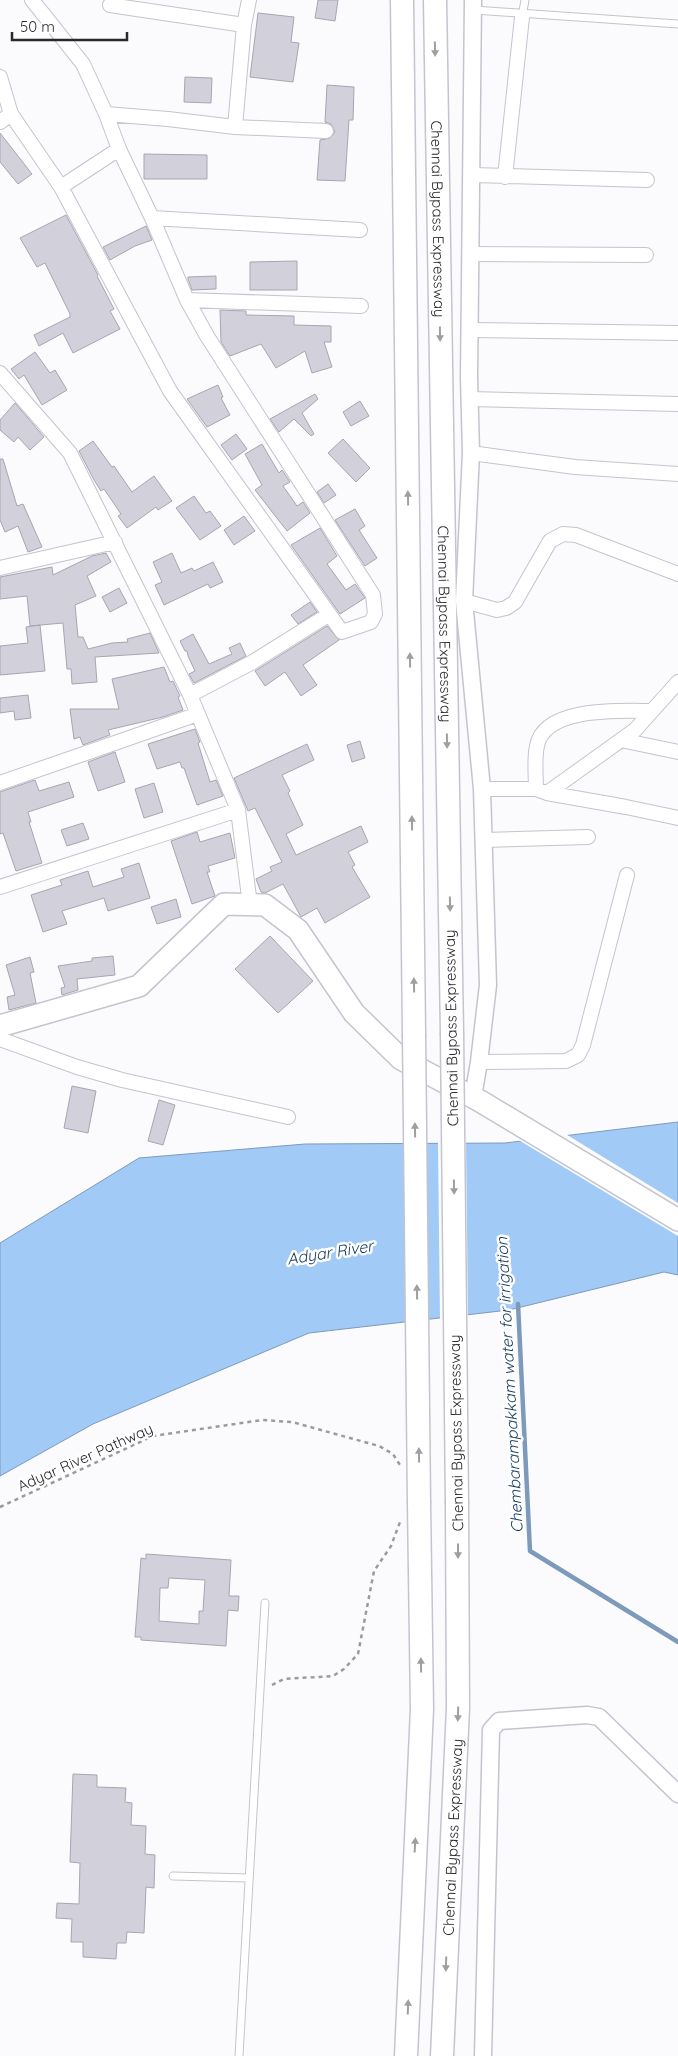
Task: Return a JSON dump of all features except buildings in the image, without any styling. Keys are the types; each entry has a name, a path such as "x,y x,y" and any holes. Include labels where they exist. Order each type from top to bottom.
{"highway":[{"path":"402,0 414,1034 410,1510 422,1709 406,2056"},
{"name":"Chennai Bypass Expressway","path":"435,0 452,1033 458,1708 442,2056"}],"main road":[{"path":"0,1026 138,986 224,904 264,905 298,930 354,1013 400,1059 477,1099 678,1220"}],"street":[{"path":"0,77 5,118 62,187 170,391 328,615 342,632 371,622 375,614 373,594 212,344 187,300 83,64 32,0"},
{"path":"235,127 248,0"},
{"path":"110,5 244,25"},
{"path":"473,5 470,254 472,453 464,601 482,789 488,984 479,1062 477,1099"},
{"path":"505,177 522,15"},
{"path":"106,114 235,127 326,131"},
{"path":"62,187 119,149"},
{"path":"471,175 647,180"},
{"path":"152,218 360,230"},
{"path":"470,254 646,255"},
{"path":"187,300 360,306"},
{"path":"470,330 678,333"},
{"path":"0,373 70,452 190,695 238,810 250,905"},
{"path":"470,399 678,404"},
{"path":"472,453 575,467 678,474"},
{"path":"464,601 497,610 515,602 550,541 563,534 576,535 678,574"},
{"path":"0,568 116,542"},
{"path":"190,695 251,664 328,615"},
{"path":"541,791 635,730 678,682"},
{"path":"541,791 537,745 550,726 590,712 652,711"},
{"path":"0,783 198,714"},
{"path":"621,740 678,752"},
{"path":"482,789 541,791 678,818"},
{"path":"0,887 238,810"},
{"path":"484,840 588,837"},
{"path":"479,1062 566,1061 578,1056 583,1045 627,875"},
{"path":"0,1039 77,1067 122,1080 288,1117"},
{"path":"483,2056 491,1730 499,1721 587,1715 599,1716 678,1794"}],"lane":[{"path":"522,15 524,0"},
{"path":"473,5 522,15 678,24"},
{"path":"239,2056 265,1603"},
{"path":"173,1876 249,1878"}],"path":[{"name":"Adyar River Pathway","path":"0,1507 153,1436 262,1420 292,1422 372,1444 393,1454 400,1466"},
{"path":"260,1690 284,1679 333,1676 344,1669 358,1654 374,1571 391,1546 410,1510"}],"water":[{"name":"Adyar River","path":"678,1122 678,1275 664,1272 509,1310 309,1333 93,1424 0,1476 0,1243 139,1158 305,1144 505,1143"}],"pier":[{"path":"564,1133 678,1203 678,1236 517,1139"},
{"path":"438,1141 466,1141 468,1317 440,1320"}],"waterway":[{"name":"Chembarampakkam water for irrigation","path":"518,1304 530,1551 678,1642"}]}
